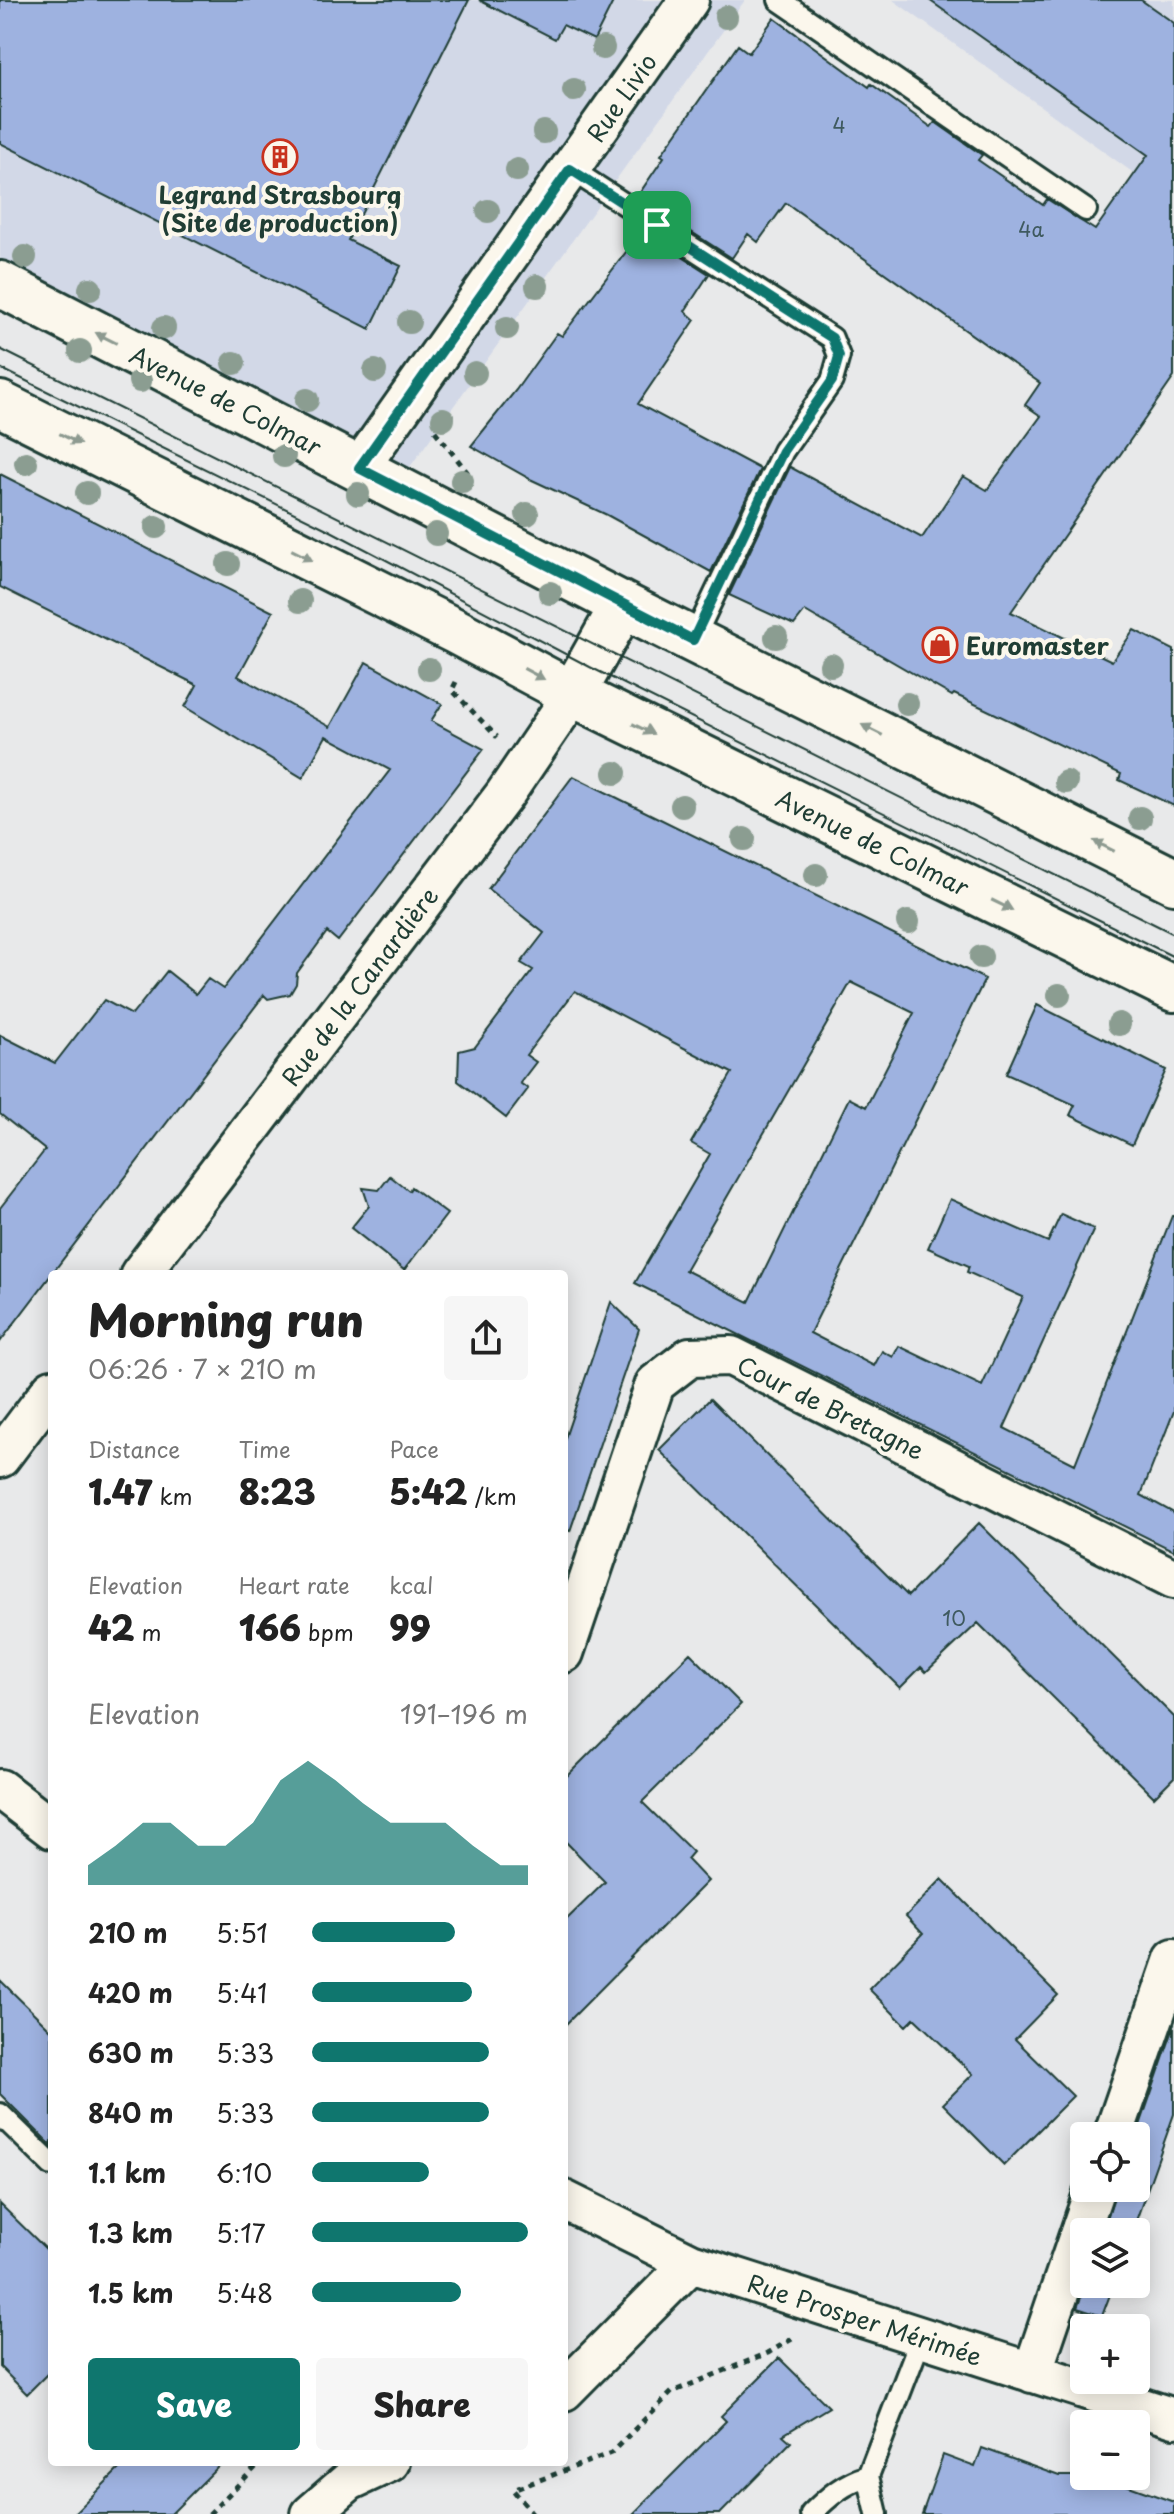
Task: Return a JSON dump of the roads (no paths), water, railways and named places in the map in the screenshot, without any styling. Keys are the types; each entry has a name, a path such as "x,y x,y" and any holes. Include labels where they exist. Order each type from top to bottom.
{"main road":[{"name":"Avenue de Colmar","path":"0,284 623,605 1174,881"},
{"name":"Avenue de Colmar","path":"0,404 457,632 573,694 1174,989"},
{"path":"573,694 623,605"}],"street":[{"name":"Rue Livio","path":"359,468 689,0"},
{"name":"Rue de la Canardière","path":"143,1270 505,794 573,694"},
{"name":"Cour de Bretagne","path":"568,1641 655,1384 690,1357 731,1356 1174,1579"},
{"path":"0,1458 48,1394"},
{"path":"0,1789 48,1826"},
{"path":"1118,2122 1174,1959"},
{"name":"Rue Prosper Mérimée","path":"568,2202 691,2263 1174,2418"},
{"path":"1032,2373 1090,2202"},
{"path":"568,2387 691,2263"},
{"path":"311,2514 349,2481 381,2466"}],"lane":[{"path":"779,0 1086,210"},
{"path":"570,169 832,338 839,356 832,381 783,451 693,640"},
{"path":"0,2114 48,2161"},
{"path":"877,2514 868,2476 921,2338"},
{"path":"811,2514 850,2481 868,2476"}],"tram line":[{"path":"0,349 1174,934"},
{"path":"0,368 329,530 590,667 1174,957"}],"place":[{"name":"Legrand Strasbourg (Site de production)","path":"280,157"},
{"name":"Euromaster","path":"940,645"}]}
